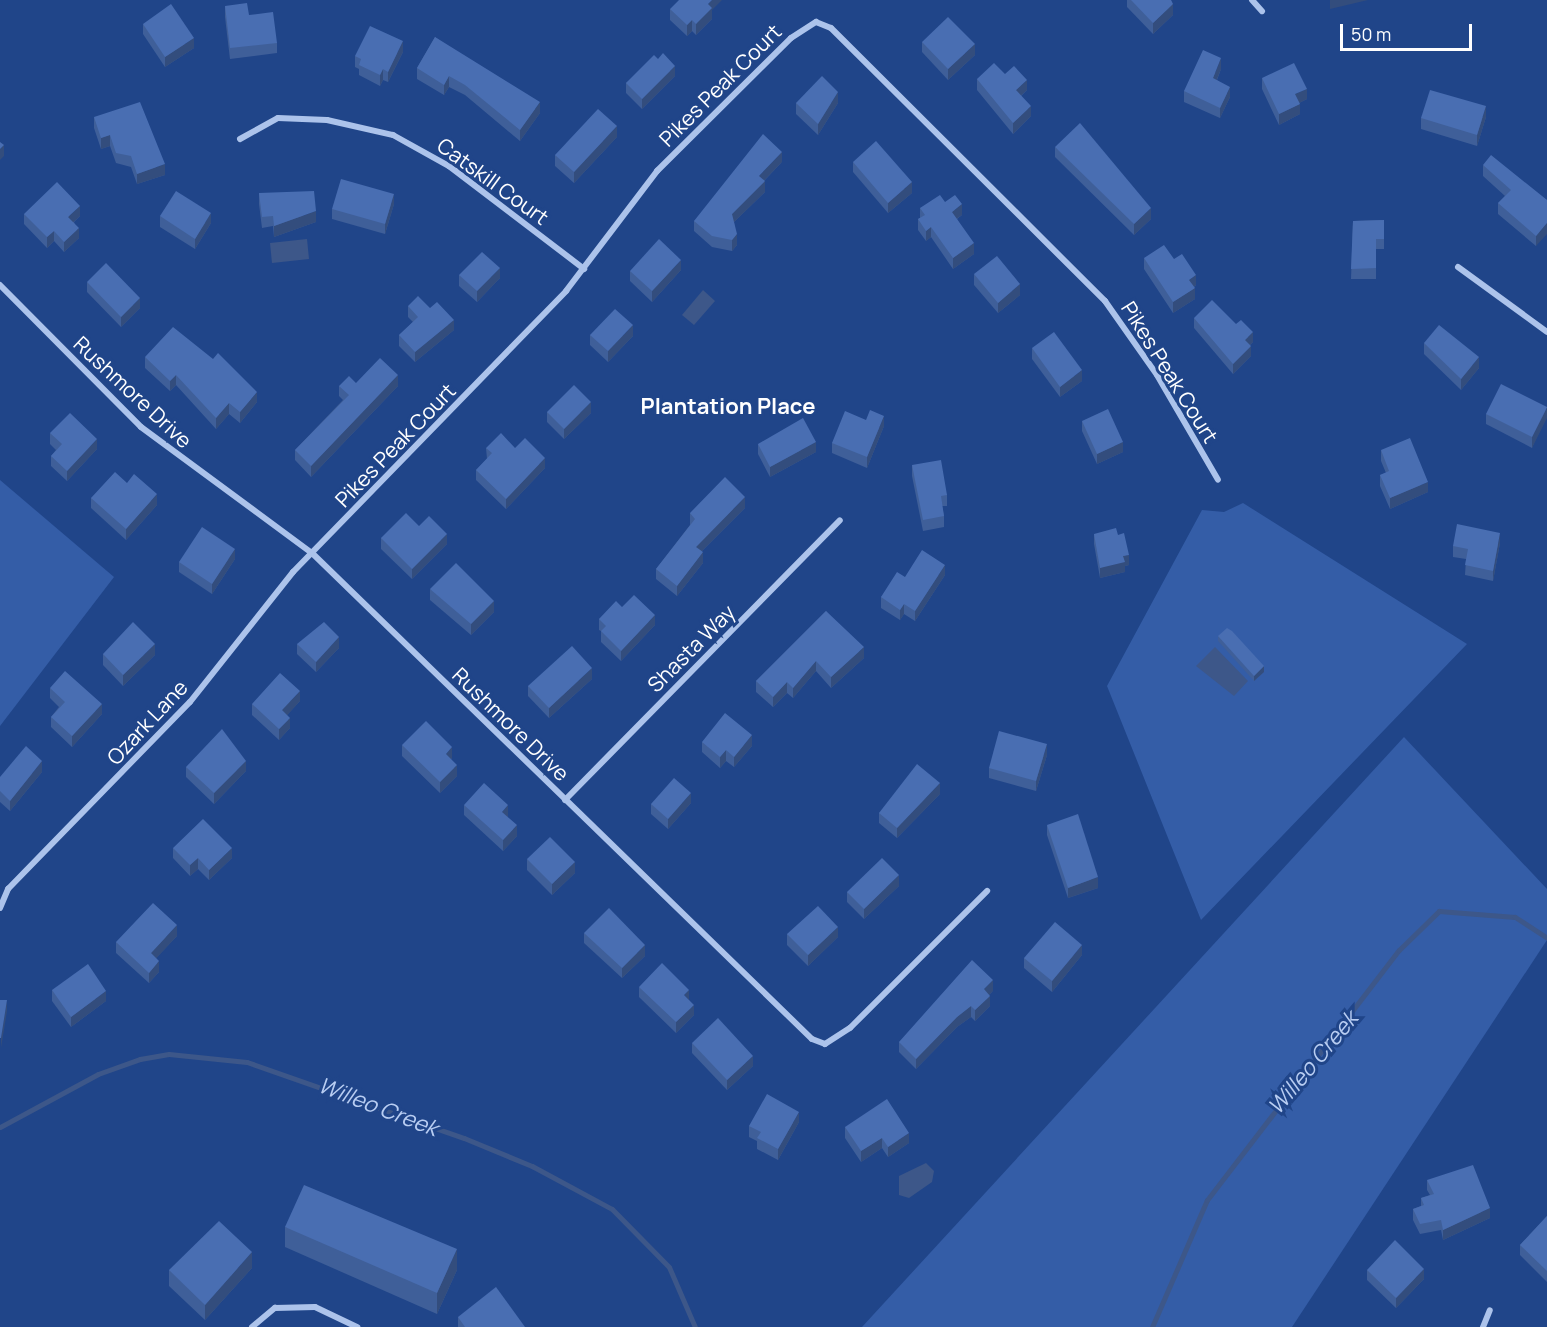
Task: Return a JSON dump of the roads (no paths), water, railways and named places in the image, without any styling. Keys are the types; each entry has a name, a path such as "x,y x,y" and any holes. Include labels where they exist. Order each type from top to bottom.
{"street":[{"path":"1252,0 1262,10"},
{"name":"Pikes Peak Court","path":"312,553 584,269 657,171 790,38 816,22 831,28 1105,301 1157,375 1218,480"},
{"name":"Catskill Court","path":"240,139 278,118 327,120 393,135 449,166 584,269"},
{"path":"1458,267 1547,332"},
{"name":"Rushmore Drive","path":"0,285 141,427 312,553 801,1031 825,1044 850,1028 987,891"},
{"name":"Shasta Way","path":"565,800 840,520"},
{"name":"Ozark Lane","path":"0,908 8,889 190,702 312,553"},
{"path":"252,1327 275,1308 315,1307 357,1327"},
{"path":"1483,1327 1490,1310"}],"waterway":[{"name":"Willeo Creek","path":"1152,1327 1207,1200 1399,950 1439,911 1515,917 1547,938"},
{"name":"Willeo Creek","path":"0,1127 98,1074 140,1059 169,1054 247,1062 464,1138 532,1166 612,1209 669,1267 695,1327"}],"district":[{"name":"Plantation Place","path":"728,407"}]}
